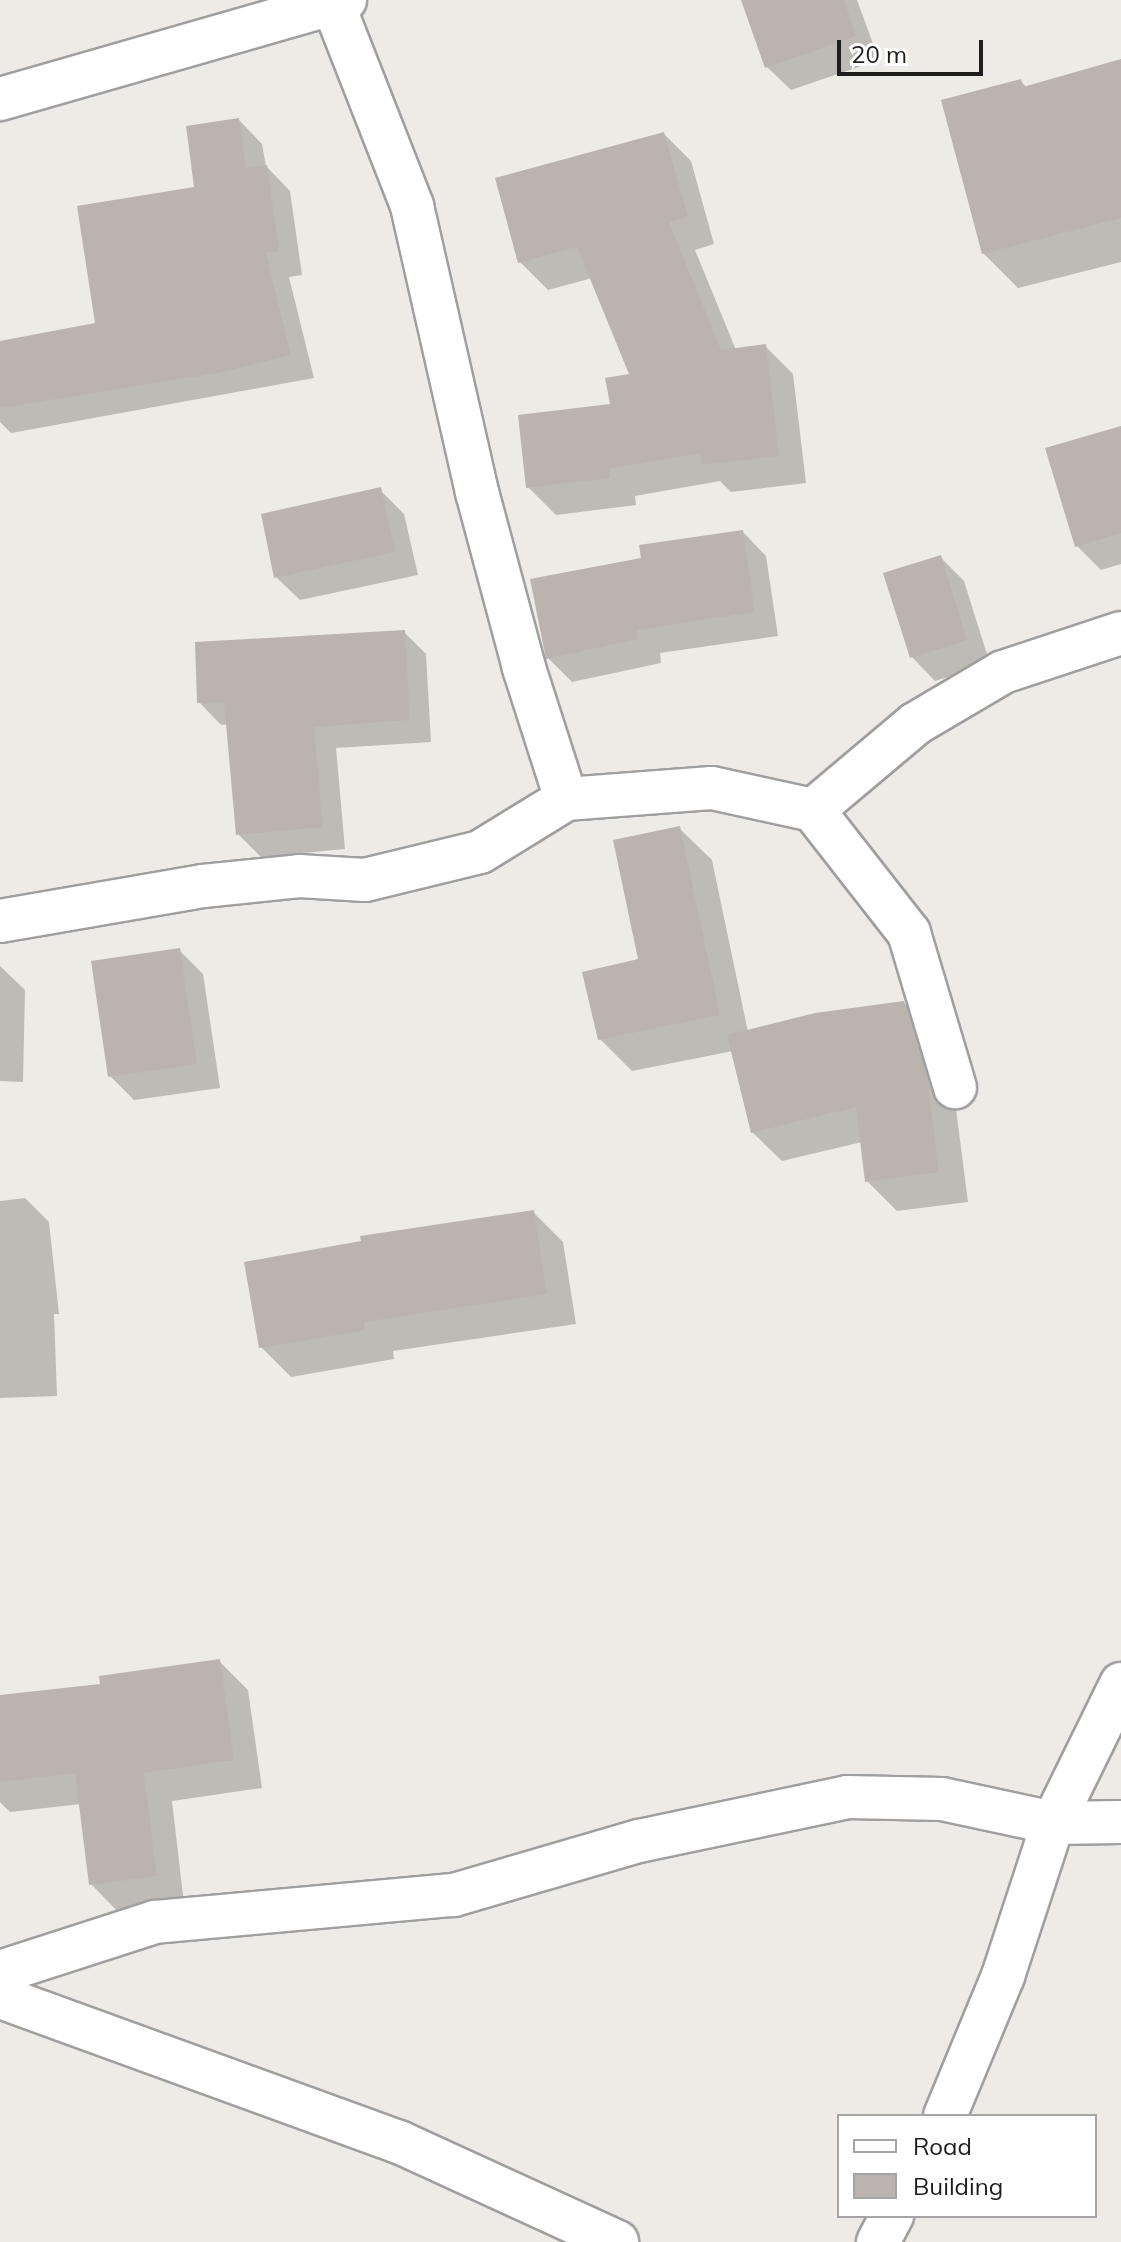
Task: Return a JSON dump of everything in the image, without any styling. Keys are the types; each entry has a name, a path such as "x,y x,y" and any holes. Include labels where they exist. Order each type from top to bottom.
{"street":[{"path":"0,99 339,2 412,206 477,492 524,668 566,799"},
{"path":"813,810 915,724 1003,672 1121,633"},
{"path":"0,921 203,886 299,876 365,880 480,852 566,799 712,788 813,810 909,933 955,1087"},
{"path":"946,2114 1003,1976 1053,1823 1121,1684"},
{"path":"0,1972 155,1922 454,1895 639,1841 847,1797 942,1799 1053,1823 1121,1822"},
{"path":"0,1997 399,2142 617,2242"},
{"path":"878,2242 891,2218"}],"building":[{"path":"741,0 844,0 856,36 765,68"},
{"path":"1121,59 1121,218 982,254 941,100 1021,79 1023,87"},
{"path":"239,118 246,168 267,165 279,251 266,253 291,355 218,373 0,408 0,341 95,323 77,206 194,187 186,126"},
{"path":"664,132 688,217 669,222 721,350 766,344 779,456 702,465 700,453 609,469 610,478 526,488 518,415 610,404 605,378 629,374 577,247 518,263 495,178"},
{"path":"1121,426 1121,533 1075,547 1045,448"},
{"path":"381,487 395,552 274,578 261,514"},
{"path":"743,530 755,612 637,630 638,639 546,659 530,579 641,558 639,545"},
{"path":"941,555 967,640 910,658 883,573"},
{"path":"405,630 410,720 314,727 323,827 236,835 224,702 197,703 195,642"},
{"path":"680,826 720,1015 598,1040 582,972 638,959 613,840"},
{"path":"180,948 197,1064 108,1077 91,961"},
{"path":"904,1001 927,1077 939,1172 865,1182 856,1107 751,1133 727,1035 815,1013"},
{"path":"534,1210 547,1294 364,1322 365,1330 259,1348 244,1262 361,1241 360,1236"},
{"path":"220,1659 234,1760 144,1773 157,1876 89,1885 75,1773 0,1782 0,1695 100,1684 99,1676"}]}
